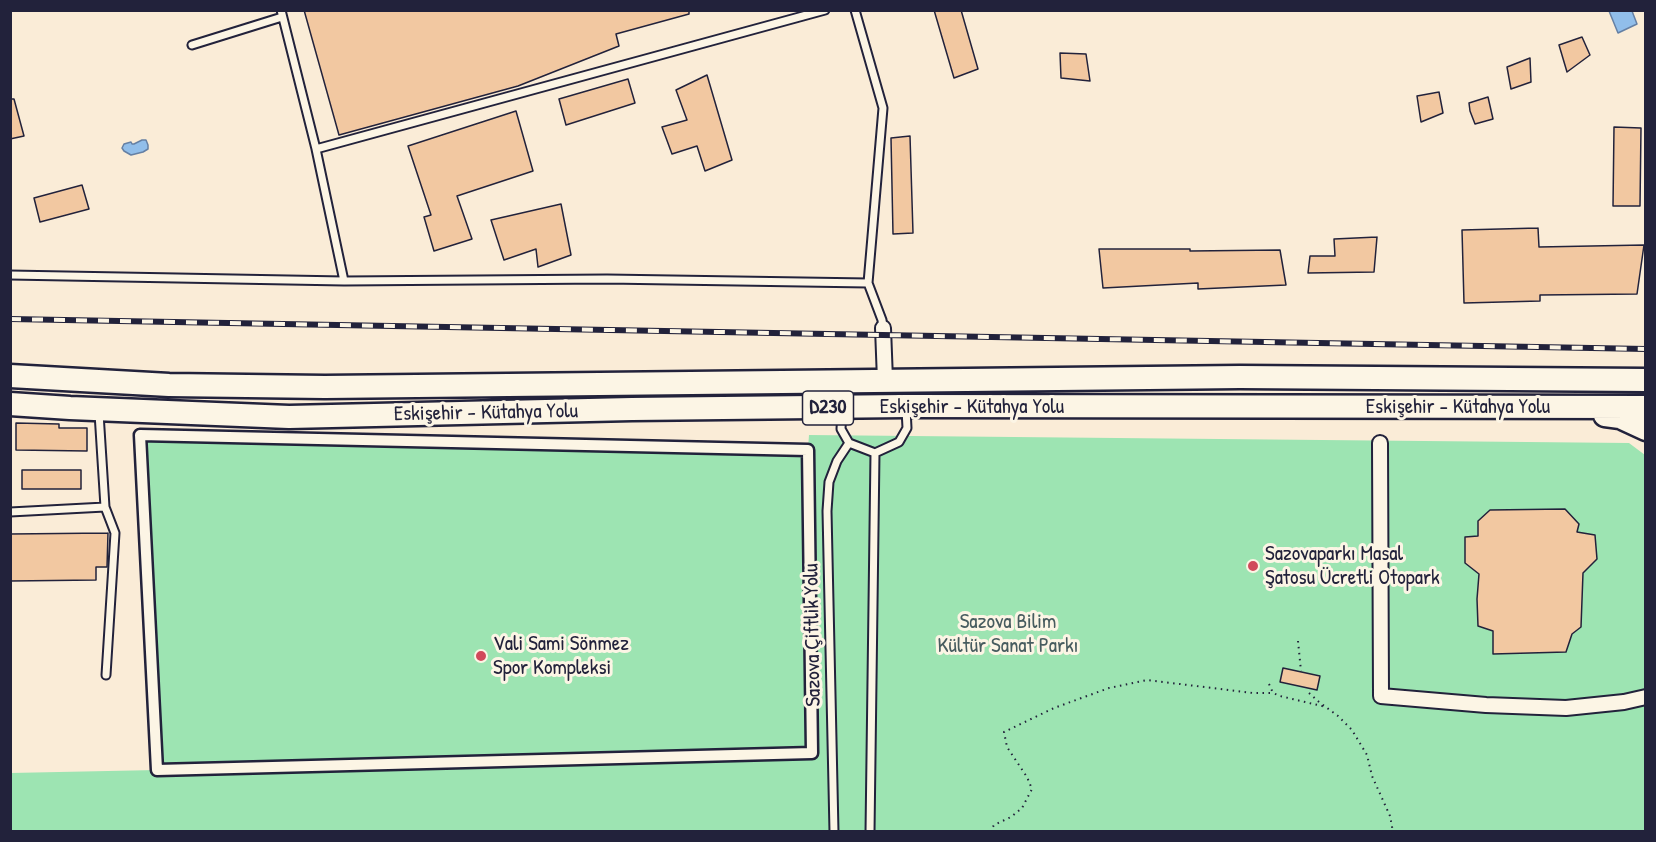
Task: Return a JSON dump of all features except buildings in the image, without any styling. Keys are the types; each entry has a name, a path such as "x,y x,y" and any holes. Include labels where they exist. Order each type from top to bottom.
{"highway":[{"name":"Eskişehir - Kütahya Yolu","path":"10,376 169,385 325,387 1240,376 1646,380"},
{"name":"Eskişehir - Kütahya Yolu","path":"10,404 288,417 632,409 906,406 1646,407"},
{"path":"1560,408 1620,417 1646,429"}],"street":[{"path":"883,328 885,380"},
{"path":"140,435 808,450 812,753 157,770 140,435"},
{"path":"1380,443 1381,696 1486,705 1566,708 1624,702 1646,697"}],"lane":[{"path":"316,149 825,10"},
{"path":"855,10 883,108 868,284 883,328"},
{"path":"192,45 282,14 316,149 344,281"},
{"path":"10,275 344,281 608,279 868,284"},
{"path":"842,408 841,429 849,443 875,453 899,442 907,428 906,406"},
{"path":"99,409 105,507 115,533 106,675"},
{"name":"Sazova Çiftlik Yolu","path":"834,831 827,511 829,482 837,461 849,443"},
{"path":"870,831 875,453"},
{"path":"10,512 105,507"}],"path":[{"path":"1298,641 1301,671"},
{"path":"990,831 994,825 1011,817 1022,808 1032,789 1027,777 1007,747 1004,732 1054,708 1109,688 1147,680 1253,693 1273,693 1329,708"},
{"path":"1269,684 1273,693"},
{"path":"1309,693 1352,730 1367,755 1372,776 1390,816 1393,831"}],"green space":[{"name":"Sazova Bilim Kültür Sanat Parkı","path":"140,435 808,449 809,435 1629,443 1645,455 1645,831 11,832 10,773 157,770"}],"water":[{"path":"1609,11 1632,11 1637,24 1618,33"},
{"path":"146,140 148,145 148,149 143,152 131,155 122,148 124,144 131,142 134,144"}],"railway":[{"path":"10,319 1646,349"}],"place":[{"name":"Sazovaparkı Masal Şatosu Ücretli Otopark","path":"1253,566"},
{"name":"Vali Sami Sönmez Spor Kompleksi","path":"481,656"}]}
